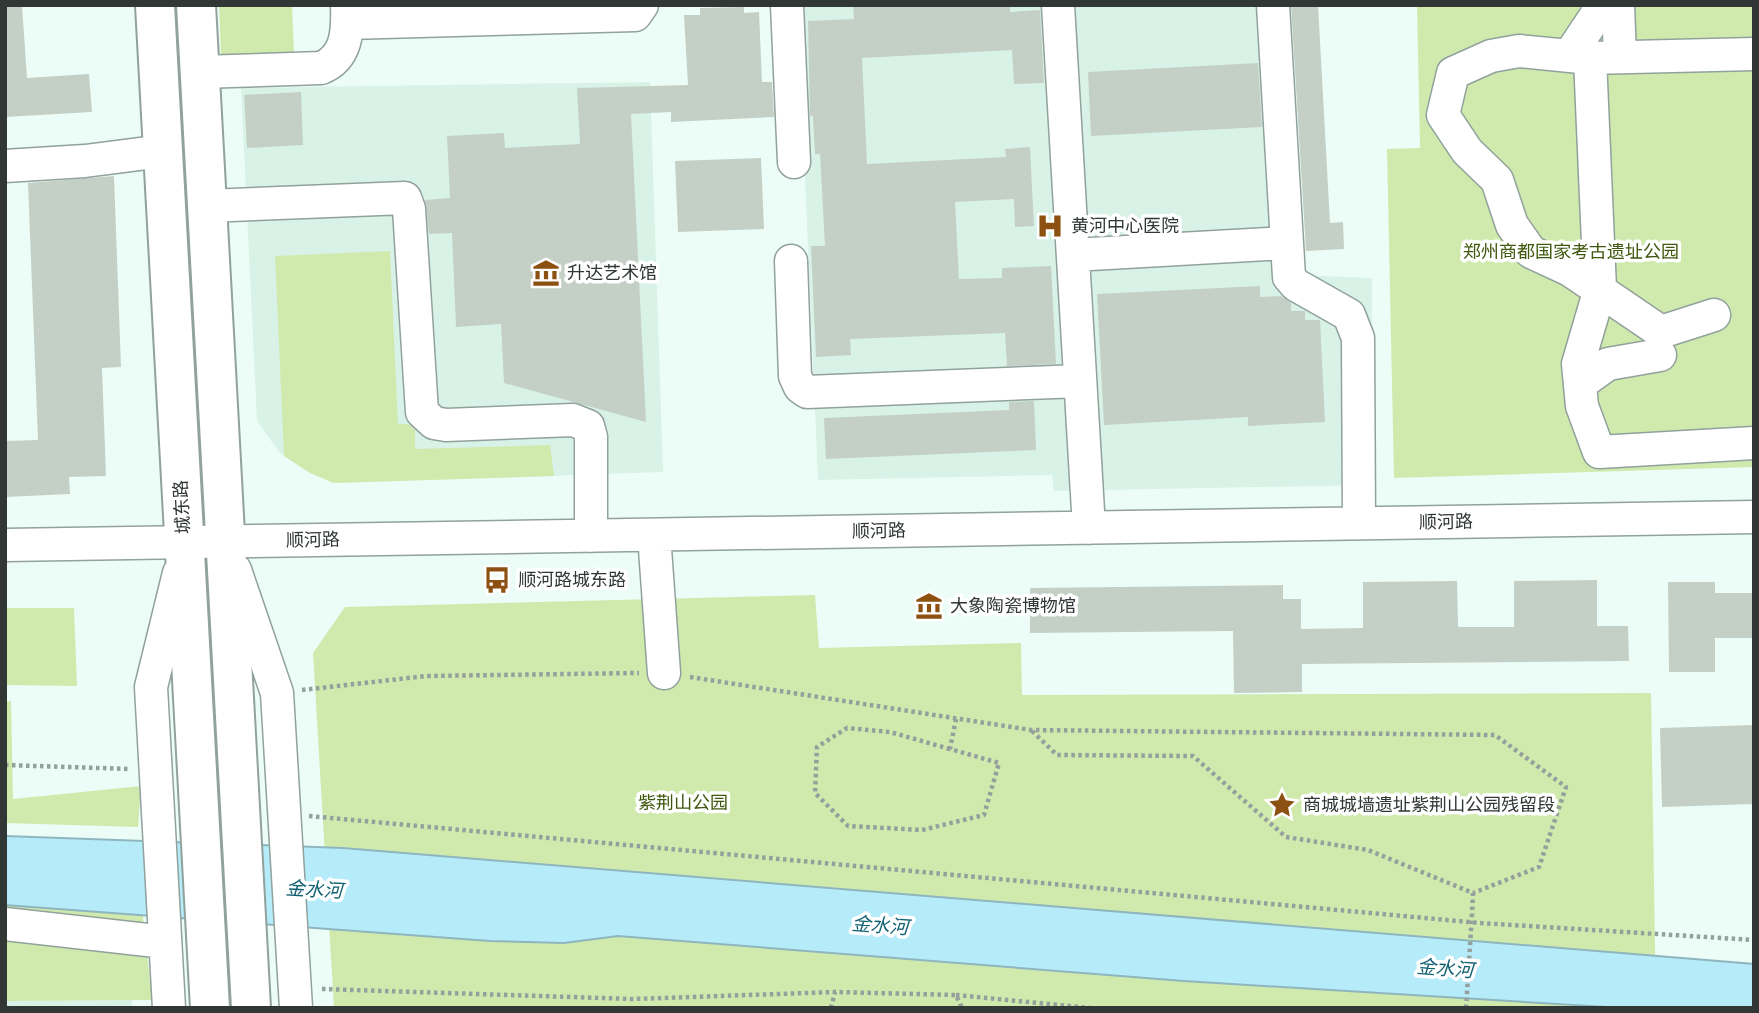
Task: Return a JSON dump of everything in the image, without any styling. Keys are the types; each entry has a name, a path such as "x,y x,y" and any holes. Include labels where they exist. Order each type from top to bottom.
{"main road":[{"name":"城东路","path":"155,5 210,1008"},
{"path":"197,5 251,1008"}],"street":[{"path":"200,72 320,68 333,64 341,54 347,14 635,15 642,5"},
{"path":"788,5 794,162"},
{"path":"1058,5 1089,528"},
{"path":"1273,5 1289,277 1296,285 1349,315 1358,338 1359,523"},
{"path":"1598,5 1593,57 1600,289 1578,364 1582,406 1599,452 1754,443"},
{"path":"1593,57 1618,5"},
{"path":"1660,353 1600,289 1570,270 1531,252 1512,225 1497,180 1467,151 1443,115 1453,73 1491,55 1519,51 1593,57 1754,54"},
{"path":"5,166 85,161 163,151"},
{"path":"207,206 405,198 409,209 422,412 434,423 446,425 573,420 588,426 591,438 592,536"},
{"path":"1073,255 1287,243"},
{"path":"791,261 795,376 800,387 807,392 1080,381"},
{"path":"1580,384 1608,364 1660,353 1714,315"},
{"name":"顺河路","path":"5,545 184,545 225,542 1754,517"},
{"path":"654,535 664,673"},
{"path":"225,542 277,693 295,998"},
{"path":"169,1008 151,687 184,545"},
{"path":"5,924 165,942"}],"path":[{"path":"950,749 956,719"},
{"path":"847,729 890,732 950,749 999,763 984,815 922,830 848,826 815,793 817,747 847,729"},
{"path":"1031,730 1495,735 1566,787 1539,867 1473,893 1368,850 1286,837 1193,756 1057,755 1031,730"},
{"path":"5,765 156,770"},
{"path":"284,814 1480,923 1754,940"},
{"path":"1466,1008 1473,893"},
{"path":"831,1008 835,992"},
{"path":"295,998 633,999 835,992 956,995 1090,1008"},
{"path":"956,995 962,1008"}],"shaded area":[{"name":"黄河中心医院","path":"777,5 1283,5 1296,275 1372,278 1371,485 1054,491 1052,475 818,480 805,176 784,177"},
{"path":"650,82 663,472 334,483 310,473 279,452 257,421 241,88"},
{"path":"132,1000 132,1008 5,1008 5,1001"}],"green space":[{"path":"219,5 292,5 294,54 221,55"},
{"name":"郑州商都国家考古遗址公园","path":"1417,5 1754,5 1754,467 1394,478 1387,149 1420,148"},
{"path":"390,251 398,424 408,424 415,430 415,449 550,445 554,476 334,483 310,473 284,456 275,256"},
{"name":"紫荆山公园","path":"815,595 819,648 1021,643 1022,695 1651,693 1656,1008 334,1008 313,653 345,607"},
{"path":"5,608 74,608 77,686 5,685"},
{"path":"11,701 13,799 141,786 138,827 5,823 5,702"},
{"path":"5,905 143,916 152,1000 5,1001"}],"water":[{"name":"金水河","path":"5,836 343,848 1754,964 1754,1008 1623,1008 1184,981 618,936 564,943 490,941 5,905"}],"building":[{"path":"5,5 22,5 27,78 89,74 92,112 5,117"},
{"path":"853,5 1010,5 1010,12 1040,10 1044,83 1014,84 1012,50 862,58 867,164 1006,157 1005,149 1030,147 1034,226 1015,227 1014,199 955,202 959,279 1002,278 1002,268 1051,266 1056,364 1007,366 1005,333 850,339 851,355 816,357 811,246 825,246 820,154 815,154 813,116 810,116 808,21 854,19"},
{"path":"1291,5 1318,5 1330,223 1343,222 1344,249 1306,251"},
{"name":"升达艺术馆","path":"744,7 744,13 759,12 762,82 772,82 774,117 671,122 671,112 631,114 646,422 504,383 501,324 456,327 452,233 429,234 425,200 450,198 447,136 504,133 505,148 580,144 577,88 688,85 684,15 700,15 700,8"},
{"path":"1258,63 1262,127 1091,136 1088,72"},
{"path":"301,92 303,145 247,148 244,95"},
{"path":"761,158 764,229 678,232 675,161"},
{"path":"114,176 121,367 102,368 106,476 69,477 70,494 5,497 5,441 38,440 28,183"},
{"path":"1260,286 1260,297 1281,296 1291,303 1291,311 1305,311 1305,320 1320,320 1325,422 1248,426 1248,417 1104,425 1097,294"},
{"path":"1034,401 1036,450 826,459 824,418 1009,410 1009,402"},
{"path":"1597,580 1597,626 1628,626 1629,661 1302,664 1302,692 1234,693 1233,631 1030,633 1030,588 1283,585 1283,599 1301,599 1301,629 1363,628 1363,582 1457,581 1458,627 1514,627 1514,581"},
{"path":"1668,582 1715,582 1715,593 1754,593 1754,638 1715,638 1715,672 1669,672"},
{"path":"1754,725 1754,804 1662,807 1660,728"}],"place":[{"name":"黄河中心医院","path":"1050,226"},
{"name":"升达艺术馆","path":"546,273"},
{"name":"顺河路城东路","path":"497,580"},
{"name":"大象陶瓷博物馆","path":"929,606"},
{"name":"商城城墙遗址紫荆山公园残留段","path":"1282,805"}]}
